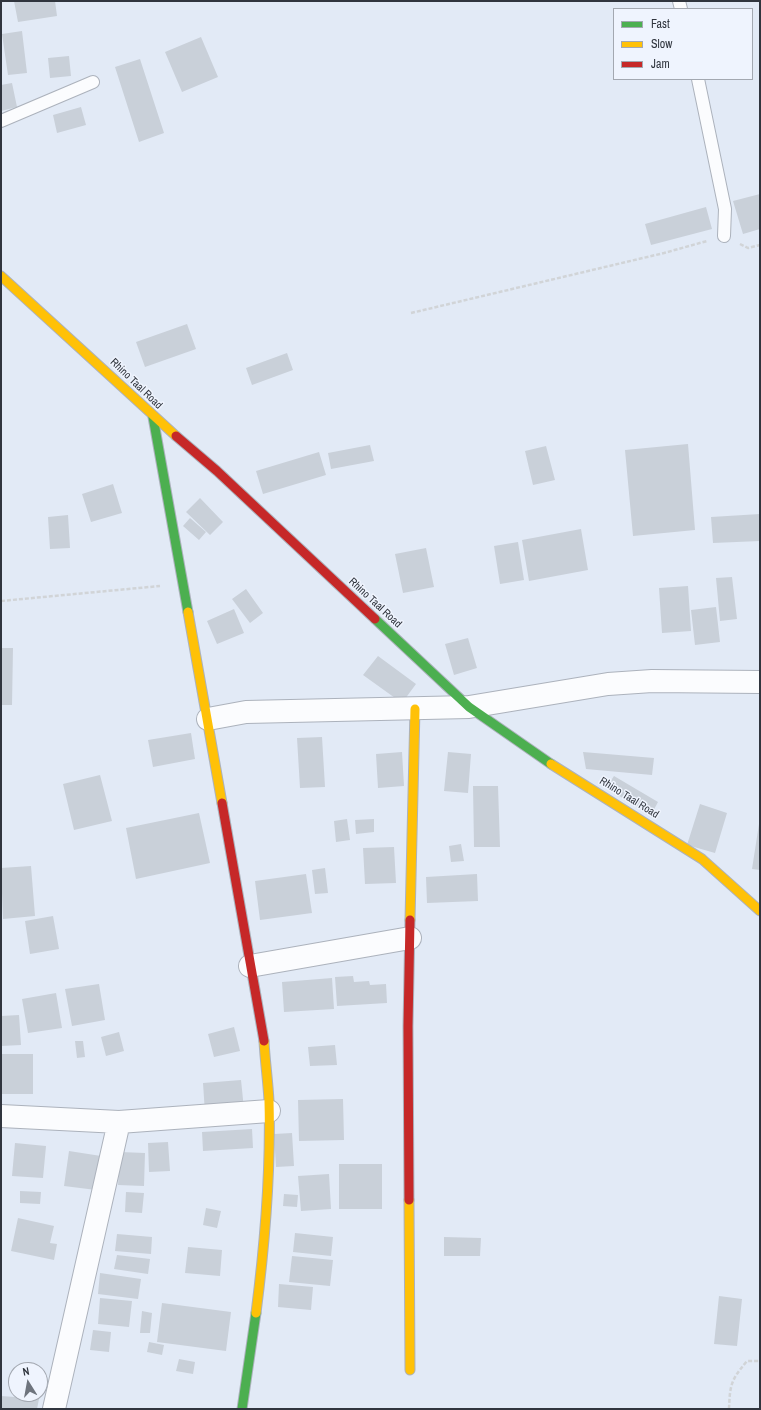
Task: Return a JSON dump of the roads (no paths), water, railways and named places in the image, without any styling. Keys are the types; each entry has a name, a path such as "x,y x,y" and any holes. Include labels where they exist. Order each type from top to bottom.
{"street":[{"name":"Rhino Taal Road","path":"1,276 77,344 153,418 217,472 469,707 539,756 702,858 760,911"},
{"path":"153,418 263,1033 269,1111 268,1178 260,1278 251,1357 242,1409"},
{"path":"208,719 246,712 469,707 608,684 652,681 760,682"},
{"path":"410,1370 410,938 414,709"},
{"path":"250,966 410,938"},
{"path":"1,1116 120,1122 269,1111"},
{"path":"54,1409 120,1122"}],"lane":[{"path":"698,80 724,209 724,236"},
{"path":"1,121 93,82"}]}
